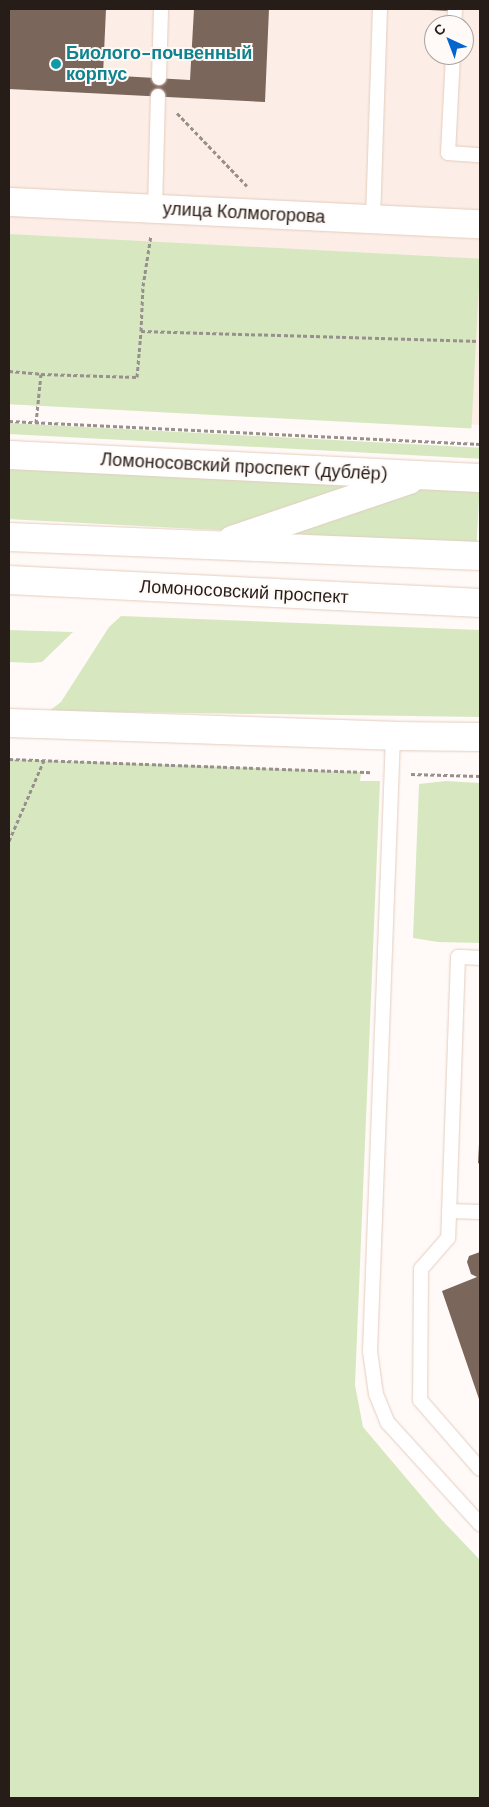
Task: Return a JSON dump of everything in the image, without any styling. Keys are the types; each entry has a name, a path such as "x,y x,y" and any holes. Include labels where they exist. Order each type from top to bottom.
{"street":[{"name":"улица Колмогорова","path":"9,202 480,224"},
{"name":"Ломоносовский проспект (дублёр)","path":"9,455 480,478"},
{"path":"216,546 422,475"},
{"path":"9,538 480,556"},
{"name":"Ломоносовский проспект","path":"9,580 480,603"},
{"path":"9,723 393,736 480,737"}],"lane":[{"path":"159,78 162,9"},
{"path":"373,219 380,9"},
{"path":"452,65 448,153 480,155"},
{"path":"155,209 158,96"},
{"path":"393,736 370,1351 376,1394 388,1423 480,1524"},
{"path":"480,958 458,957 448,1238 421,1269 420,1400 480,1469"},
{"path":"449,1211 480,1212"}],"path":[{"path":"173,109 251,190"},
{"path":"9,371 41,374 137,376 143,286 155,209"},
{"path":"141,331 480,341"},
{"path":"36,422 41,374"},
{"path":"9,421 480,444"},
{"path":"9,759 480,776"},
{"path":"9,841 44,760"}],"shaded area":[{"path":"9,9 480,9 480,425 9,404"}],"green space":[{"path":"9,234 480,259 471,428 9,404"},
{"path":"9,423 480,448 480,459 9,434"},
{"path":"9,467 479,492 477,544 9,519"},
{"path":"121,616 480,630 480,717 49,711 61,702 109,627"},
{"path":"9,630 73,632 42,662 32,663 9,662"},
{"path":"9,759 361,772 360,781 380,781 355,1385 363,1427 440,1518 480,1560 480,1798 9,1798"},
{"path":"446,781 480,783 480,943 438,942 413,938 419,784"}],"building":[{"name":"Биолого-почвенный корпус","path":"10,9 106,9 103,75 190,80 194,9 269,9 265,102 9,89"},
{"path":"448,9 448,11 429,10"},
{"path":"480,1144 480,1164 478,1163"},
{"path":"480,1252 480,1402 442,1291 477,1277 471,1274 467,1262 469,1256"}],"place":[{"name":"Биолого-почвенный корпус","path":"56,64"}]}
